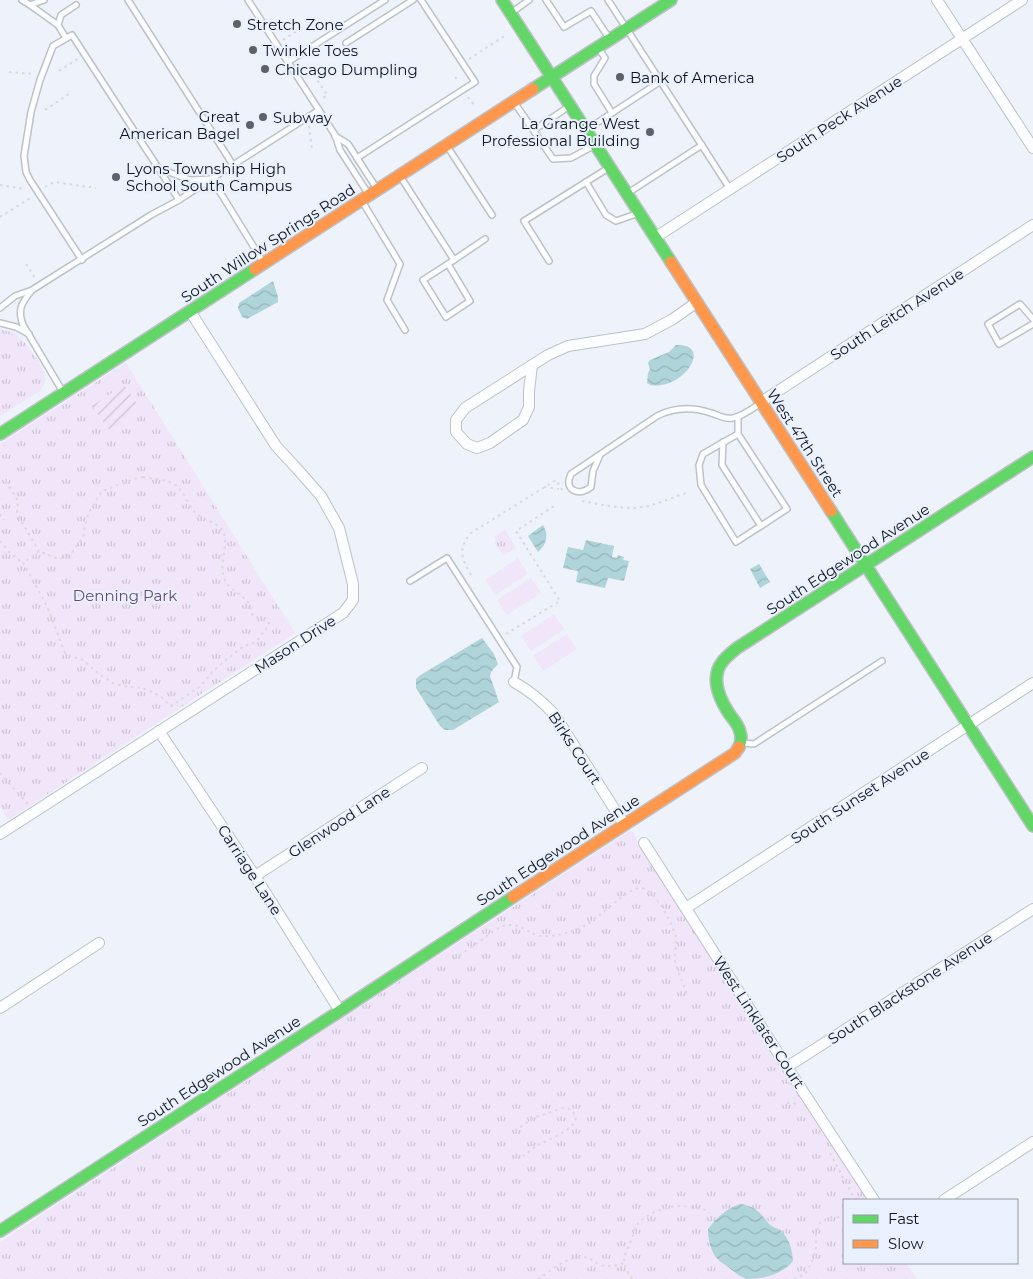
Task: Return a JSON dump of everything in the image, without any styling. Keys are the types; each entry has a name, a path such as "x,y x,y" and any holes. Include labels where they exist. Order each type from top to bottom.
{"street":[{"name":"West 47th Street","path":"502,0 1033,826"},
{"name":"South Willow Springs Road","path":"0,434 671,0"},
{"path":"938,0 1033,148"},
{"name":"South Peck Avenue","path":"656,238 1022,0"},
{"name":"South Leitch Avenue","path":"761,402 1033,225"},
{"path":"532,364 529,407 523,420 490,442 477,448 467,444 456,432 456,420 464,408 532,364 568,346 645,334 673,319 697,302"},
{"name":"Mason Drive","path":"0,834 343,613 353,600 353,584 339,528 321,496 276,446 190,311"},
{"name":"South Edgewood Avenue","path":"0,1231 735,753 742,743 740,730 718,694 715,678 720,663 737,648 1033,457"},
{"name":"Birks Court","path":"514,682 526,688 540,699 554,714 624,824"},
{"name":"South Sunset Avenue","path":"686,908 1033,683"},
{"name":"Carriage Lane","path":"159,731 255,876 340,1011"},
{"name":"Glenwood Lane","path":"255,876 422,768"},
{"name":"West Linklater Court","path":"644,843 873,1199"},
{"name":"South Blackstone Avenue","path":"787,1067 1033,908"},
{"path":"0,1008 99,943"},
{"path":"946,1199 1033,1142"}],"lane":[{"path":"22,0 58,26 66,38"},
{"path":"30,5 44,0"},
{"path":"128,0 234,165"},
{"path":"248,0 335,135 340,150 370,195"},
{"path":"288,62 385,0"},
{"path":"346,43 413,0"},
{"path":"357,158 475,82 421,0"},
{"path":"510,13 528,0"},
{"path":"546,0 564,27 591,11 610,40"},
{"path":"608,0 730,189"},
{"path":"58,26 61,15 76,5"},
{"path":"82,260 26,172 24,156 31,112 40,80 53,46 72,34 179,200"},
{"path":"598,47 605,58 594,76 594,84 612,113"},
{"path":"586,130 660,81"},
{"path":"514,102 553,159 571,158 596,145"},
{"path":"534,130 570,106"},
{"path":"0,308 15,296 32,290 151,215 179,200 319,110"},
{"path":"335,135 348,144 357,158 370,195 400,264 387,300 405,330"},
{"path":"628,194 702,145"},
{"path":"446,146 492,215"},
{"path":"549,261 524,221 610,167"},
{"path":"158,168 190,180 212,179"},
{"path":"400,176 454,260"},
{"path":"212,179 264,263"},
{"path":"586,182 606,215 616,221 640,212"},
{"path":"448,264 470,301 446,317 423,280 485,239"},
{"path":"32,290 20,308 20,317 64,393"},
{"path":"1033,319 1020,304 988,324 999,344 1033,324"},
{"path":"0,323 16,327 29,334"},
{"path":"600,455 593,471 591,487 581,492 571,488 568,480 571,474 657,416 682,408 710,412 732,419 761,402"},
{"path":"738,417 738,434 787,509 736,542 701,484 699,465 703,454 738,434"},
{"path":"724,442 722,464 761,526"},
{"path":"410,581 447,558 517,667 514,682"},
{"path":"742,743 754,744 882,661"}],"path":[{"path":"276,44 300,29"},
{"path":"462,63 506,34"},
{"path":"59,71 85,54"},
{"path":"10,72 35,74"},
{"path":"45,110 72,92"},
{"path":"38,192 54,182 96,188"},
{"path":"0,185 28,189"},
{"path":"0,216 33,196"},
{"path":"26,264 35,278"},
{"path":"0,542 22,563 43,597 65,653 83,660 113,683 142,688 160,696 171,706 201,686 237,650 256,642 269,622 253,616 247,602 225,581 223,568 225,539 221,528 193,511 180,490 172,482 143,477 102,491 89,512 83,537 70,554 63,558 55,558 39,551 18,514 18,501 6,481"},
{"path":"471,575 463,560 464,544 471,533 556,480 561,489 566,493"},
{"path":"544,487 561,489"},
{"path":"580,500 614,508 646,507 686,493"},
{"path":"506,634 560,601 516,531 557,504"},
{"path":"0,514 4,520"},
{"path":"22,563 39,551"},
{"path":"0,773 35,812"},
{"path":"454,959 503,926 516,925 534,934 544,936 579,929 623,896 638,888 643,888 648,890 654,897 669,920 676,939 675,961 688,997"},
{"path":"787,1103 798,1105 804,1111"},
{"path":"515,1131 533,1118 563,1108 571,1110 576,1116 571,1127 524,1156"},
{"path":"827,1148 855,1199"},
{"path":"632,1279 626,1271 624,1256 641,1220 663,1209 681,1206 707,1210"},
{"path":"794,1279 805,1274 811,1264 816,1248 816,1233 821,1221 843,1216"},
{"path":"538,1279 577,1257 589,1258 601,1265 624,1263"}],"green space":[{"path":"0,330 15,333 26,344 40,363 45,381 41,390 0,416"},
{"name":"Denning Park","path":"126,363 295,633 8,820 0,807 0,444"},
{"path":"124,385 140,408 109,430 92,406"},
{"path":"505,530 516,548 503,556 494,542 496,540 494,537"},
{"path":"518,558 528,574 495,595 485,580"},
{"path":"531,578 541,593 507,615 497,600"},
{"path":"554,614 564,629 531,651 521,636"},
{"path":"567,634 577,649 543,671 533,656"},
{"path":"631,830 866,1199 843,1199 843,1264 907,1264 917,1279 0,1279 0,1242"}],"water":[{"path":"273,281 278,302 247,319 242,317 238,308 239,303"},
{"path":"676,345 687,346 693,351 690,366 674,381 662,385 650,385 647,383 650,369 648,363 650,360 669,352"},
{"path":"543,525 546,539 538,552 528,536"},
{"path":"586,540 614,546 612,557 617,558 618,555 624,557 623,560 629,561 624,581 608,578 605,588 576,582 578,571 563,568 568,547 583,550"},
{"path":"759,564 770,582 760,588 750,569"},
{"path":"482,638 494,654 498,664 490,676 499,702 453,730 445,730 440,726 416,688 416,679"},
{"path":"740,1204 755,1209 770,1225 779,1229 788,1239 793,1261 789,1266 766,1277 747,1279 737,1274 715,1256 708,1236 708,1229 722,1214"}],"traffic: fast":[{"path":"502,0 671,262"},
{"path":"533,89 671,0"},
{"path":"0,434 255,269"},
{"path":"739,747 741,741 739,730 723,703 716,682 719,668 728,656 737,648 1033,457"},
{"path":"831,511 1033,826"},
{"path":"0,1231 513,897"}],"traffic: slow":[{"path":"255,269 533,89"},
{"path":"671,262 831,511"},
{"path":"513,897 735,753 739,747"}],"place":[{"name":"Stretch Zone","path":"237,24"},
{"name":"Twinkle Toes","path":"253,50"},
{"name":"Chicago Dumpling","path":"265,69"},
{"name":"Bank of America","path":"620,77"},
{"name":"Subway","path":"263,117"},
{"name":"Great American Bagel","path":"250,125"},
{"name":"La Grange West Professional Building","path":"650,132"},
{"name":"Lyons Township High School South Campus","path":"116,177"}]}
